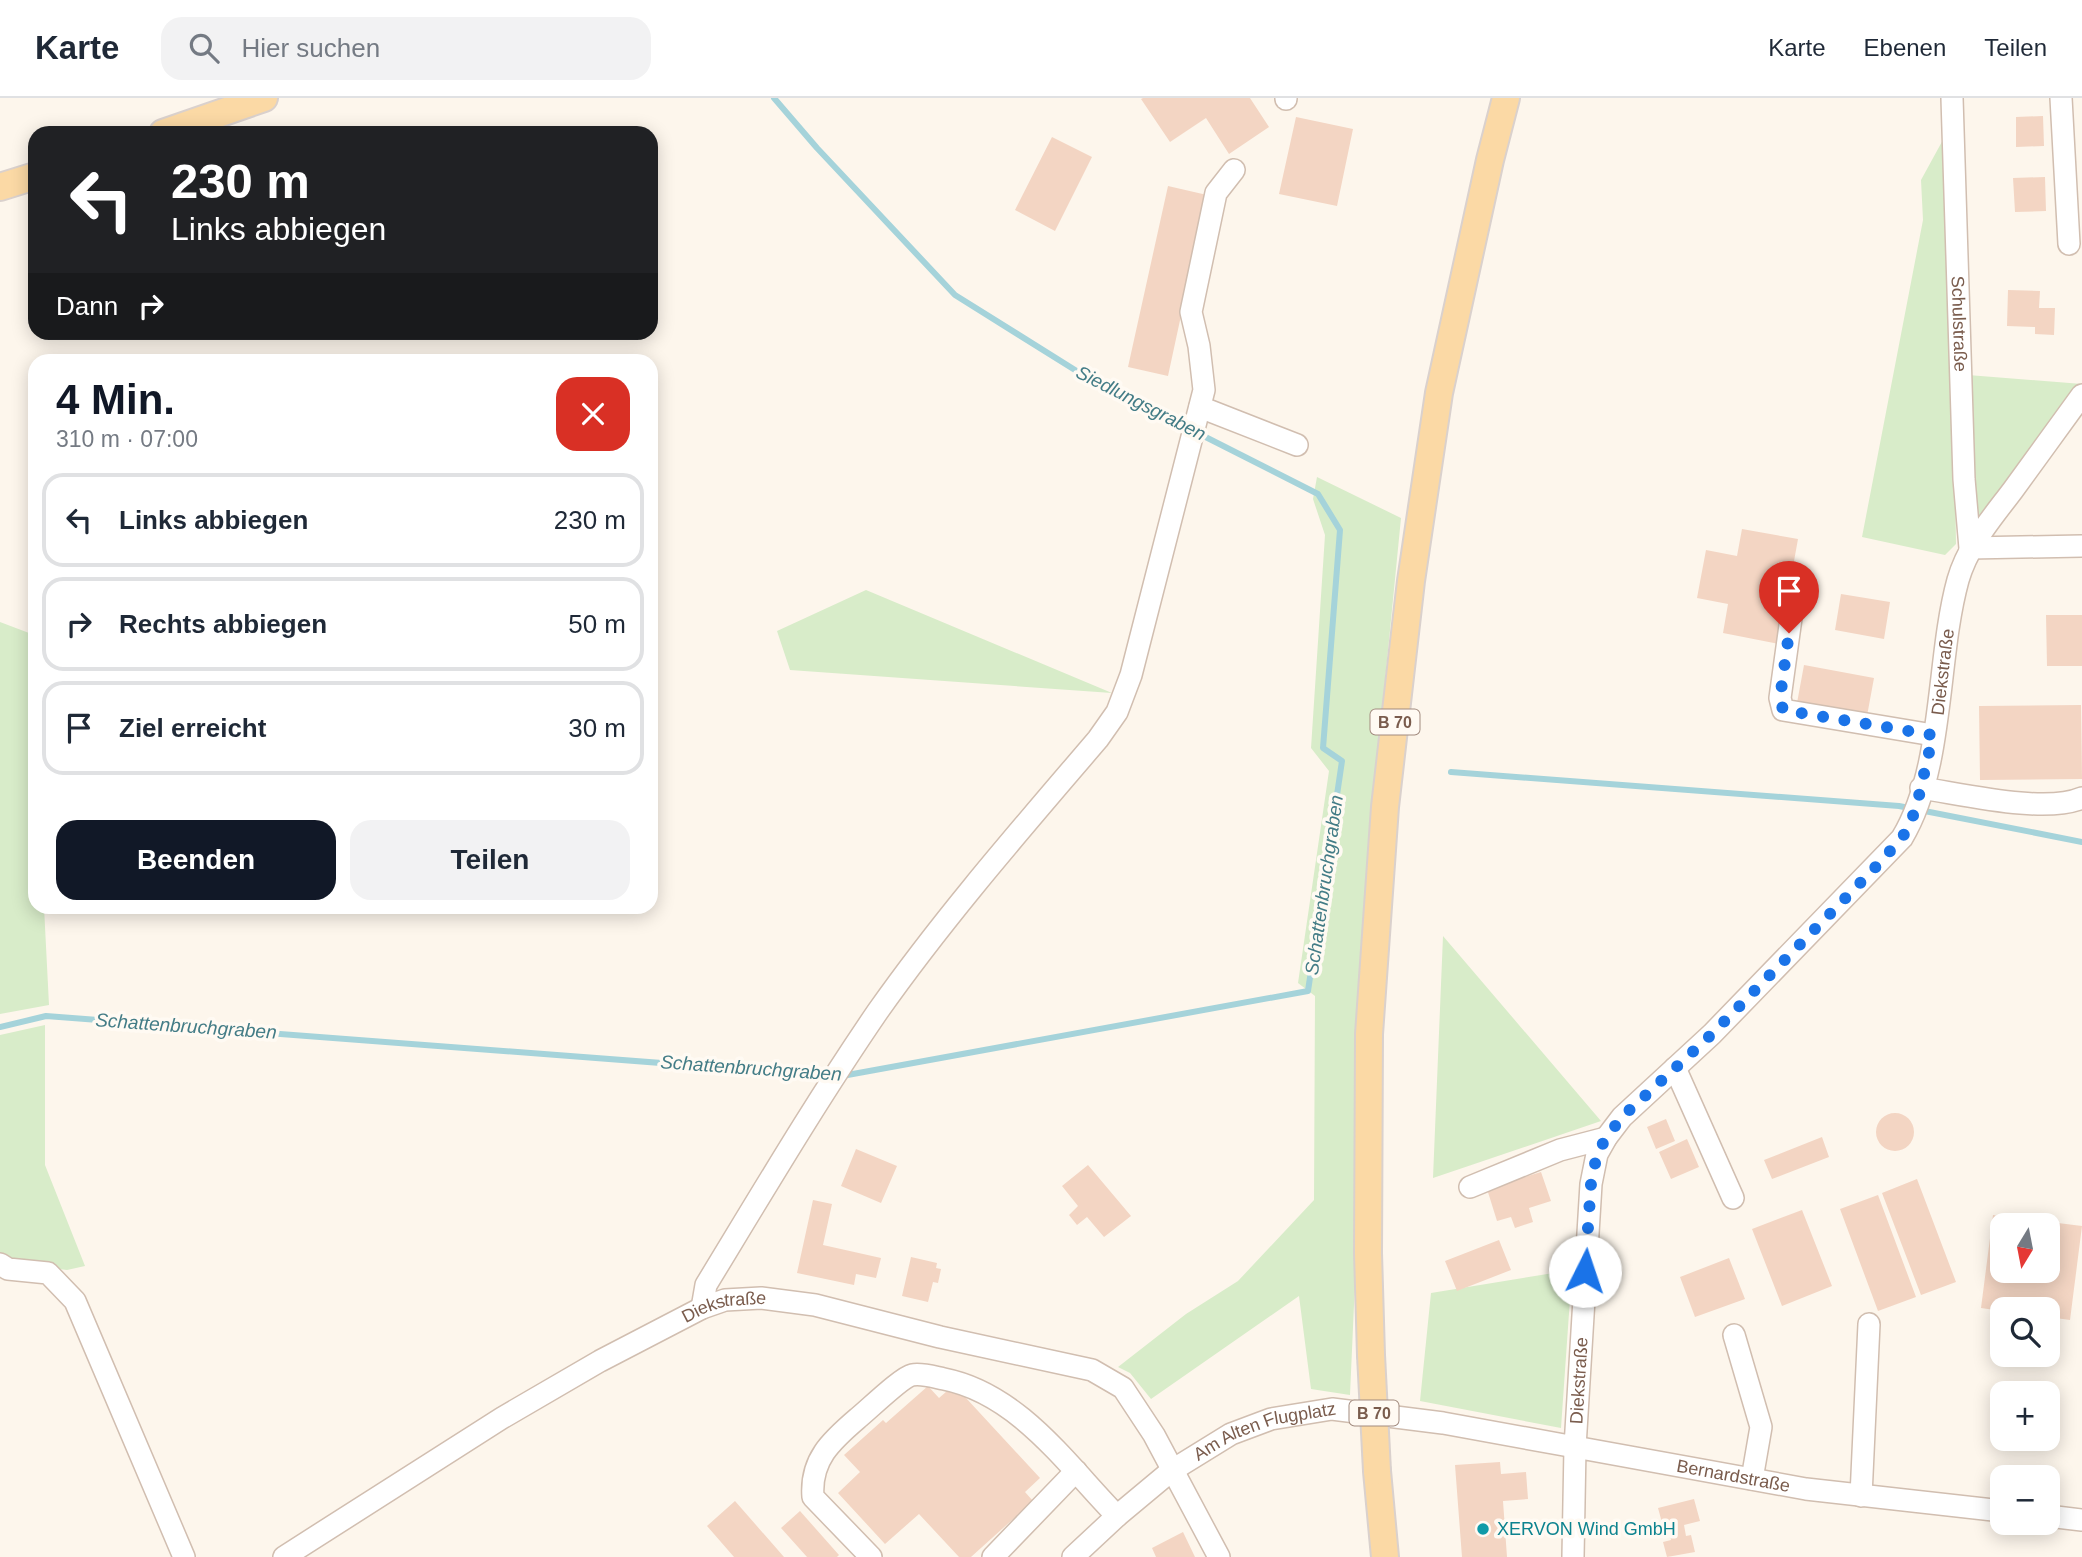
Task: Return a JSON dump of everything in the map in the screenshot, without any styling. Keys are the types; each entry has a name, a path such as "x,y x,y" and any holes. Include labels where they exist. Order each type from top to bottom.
{"main road":[{"path":"183,126 264,98"},
{"name":"B 70","path":"1385,1557 1377,1471 1368,1253 1369,1034 1385,807 1411,581 1440,393 1506,98"},
{"path":"0,187 28,178"}],"street":[{"name":"Schulstraße","path":"1952,98 1964,479 1970,548"},
{"path":"2061,98 2069,244"},
{"path":"702,1308 706,1284 879,1010 956,907 1098,739 1117,712 1131,675 1204,390 1199,346 1191,312 1216,193 1234,170"},
{"name":"Diekstraße","path":"1576,1447 1591,1184 1597,1154 1622,1117 1712,1034 1902,838 1911,822 1920,794 1933,735 1951,612 1958,578 1970,548 2082,396"},
{"path":"1196,419 1297,445"},
{"path":"1970,548 2082,546"},
{"path":"1792,611 1780,698 1783,710 1933,735"},
{"path":"1920,794 2019,802 2063,803 2082,799"},
{"path":"1675,1068 1733,1198"},
{"path":"1470,1187 1560,1150 1606,1138"},
{"path":"0,1264 8,1269 48,1273 75,1301 184,1557"},
{"name":"Diekstraße","path":"284,1557 502,1418 600,1361 702,1308 725,1300 761,1298 815,1305 940,1337 1092,1370 1124,1388 1154,1435 1219,1557"},
{"path":"1861,1496 1869,1324"},
{"path":"1734,1335 1761,1427 1752,1479"},
{"path":"871,1557 813,1497 812,1479 818,1462 834,1438 909,1375 936,1377 977,1389 1016,1415 1051,1443 1117,1516"},
{"name":"Am Alten Flugplatz","path":"1073,1557 1171,1471 1231,1434 1272,1419 1332,1409 1443,1423 1576,1447"},
{"path":"1573,1557 1576,1447"},
{"name":"Bernardstraße","path":"1576,1447 1807,1489 1990,1510"},
{"path":"993,1557 1076,1471"},
{"path":"2060,1517 2082,1520"}],"green space":[{"path":"1950,127 1956,544 1945,555 1862,537 1923,220 1921,180"},
{"path":"1968,375 2082,384 1975,531"},
{"path":"1317,477 1401,518 1379,742 1350,1395 1311,1389 1299,1296 1151,1399 1130,1373 1118,1367 1186,1314 1238,1281 1314,1200 1315,996 1298,983 1329,771 1311,748 1325,535 1313,499"},
{"path":"866,590 1112,693 790,670 777,631"},
{"path":"0,622 28,633 28,914 44,914 49,1005 0,1014"},
{"path":"1443,936 1601,1121 1433,1178"},
{"path":"45,1025 45,1165 85,1266 67,1270 7,1262 0,1257 0,1035"},
{"path":"1572,1270 1561,1428 1420,1401 1431,1293"}],"building":[{"path":"1250,98 1269,127 1229,154 1206,118 1170,142 1141,99"},
{"path":"2043,116 2044,146 2016,147 2016,117"},
{"path":"1296,117 1353,129 1337,206 1279,194"},
{"path":"1052,137 1092,157 1055,231 1015,210"},
{"path":"2045,177 2046,211 2015,212 2013,178"},
{"path":"1168,186 1207,195 1168,376 1128,367"},
{"path":"2008,290 2040,291 2039,308 2055,308 2054,335 2035,334 2035,327 2007,326"},
{"path":"1742,529 1798,539 1779,644 1723,633 1728,604 1697,598 1706,550 1737,556"},
{"path":"1841,594 1890,602 1884,639 1835,630"},
{"path":"2046,615 2082,615 2082,666 2047,666"},
{"path":"1804,665 1874,678 1867,716 1797,703"},
{"path":"2081,705 2082,779 1980,780 1979,706"},
{"path":"1895,1113 1908,1119 1914,1132 1908,1145 1895,1151 1882,1145 1876,1132 1882,1119"},
{"path":"1666,1119 1675,1141 1656,1149 1647,1127"},
{"path":"1822,1137 1829,1157 1772,1179 1764,1160"},
{"path":"1687,1139 1699,1167 1671,1179 1659,1152"},
{"path":"856,1149 897,1166 881,1203 841,1186"},
{"path":"1088,1165 1131,1216 1104,1237 1087,1217 1077,1225 1069,1215 1078,1206 1062,1186"},
{"path":"1541,1172 1551,1201 1529,1208 1533,1222 1515,1228 1511,1217 1497,1221 1487,1189"},
{"path":"1917,1179 1956,1282 1921,1295 1882,1193"},
{"path":"1878,1195 1916,1297 1878,1311 1840,1209"},
{"path":"813,1200 832,1204 823,1245 881,1258 876,1278 856,1274 854,1285 797,1273"},
{"path":"1802,1210 1832,1286 1782,1306 1752,1229"},
{"path":"2060,1223 2082,1226 2070,1320 2060,1319 2060,1297 1990,1297 1990,1309 1981,1308 1990,1238 1990,1283 2060,1283"},
{"path":"1499,1240 1511,1270 1457,1291 1445,1261"},
{"path":"911,1257 937,1263 936,1268 941,1269 938,1283 933,1282 928,1302 902,1296"},
{"path":"1729,1258 1745,1299 1695,1317 1680,1277"},
{"path":"954,1385 1040,1478 1025,1492 1033,1501 971,1557 959,1557 919,1514 885,1544 838,1493 860,1472 844,1455 883,1420 886,1423 928,1386 939,1398"},
{"name":"XERVON Wind GmbH","path":"1500,1462 1501,1474 1526,1472 1528,1499 1503,1501 1507,1557 1462,1557 1455,1465"},
{"path":"1694,1499 1700,1521 1684,1525 1686,1536 1691,1535 1695,1552 1667,1557 1663,1542 1671,1540 1669,1529 1664,1530 1658,1508"},
{"path":"735,1501 784,1557 734,1557 707,1526"},
{"path":"800,1511 839,1555 837,1557 807,1557 781,1528"},
{"path":"1183,1532 1195,1557 1156,1557 1152,1548"}],"waterway":[{"name":"Siedlungsgraben","path":"774,98 817,148 955,295 1083,375 1318,494 1340,530 1323,748 1342,761 1308,991 842,1076"},
{"name":"Schattenbruchgraben","path":"1451,772 1899,806 2082,842"},
{"name":"Schattenbruchgraben","path":"0,1027 46,1016 831,1076"}],"place":[{"name":"XERVON Wind GmbH","path":"1483,1529"}],"route":[{"path":"1585,1271 1591,1184 1597,1154 1606,1138 1622,1117 1712,1034 1902,838 1911,822 1922,788 1933,735 1783,710 1780,698 1789,633"}]}
